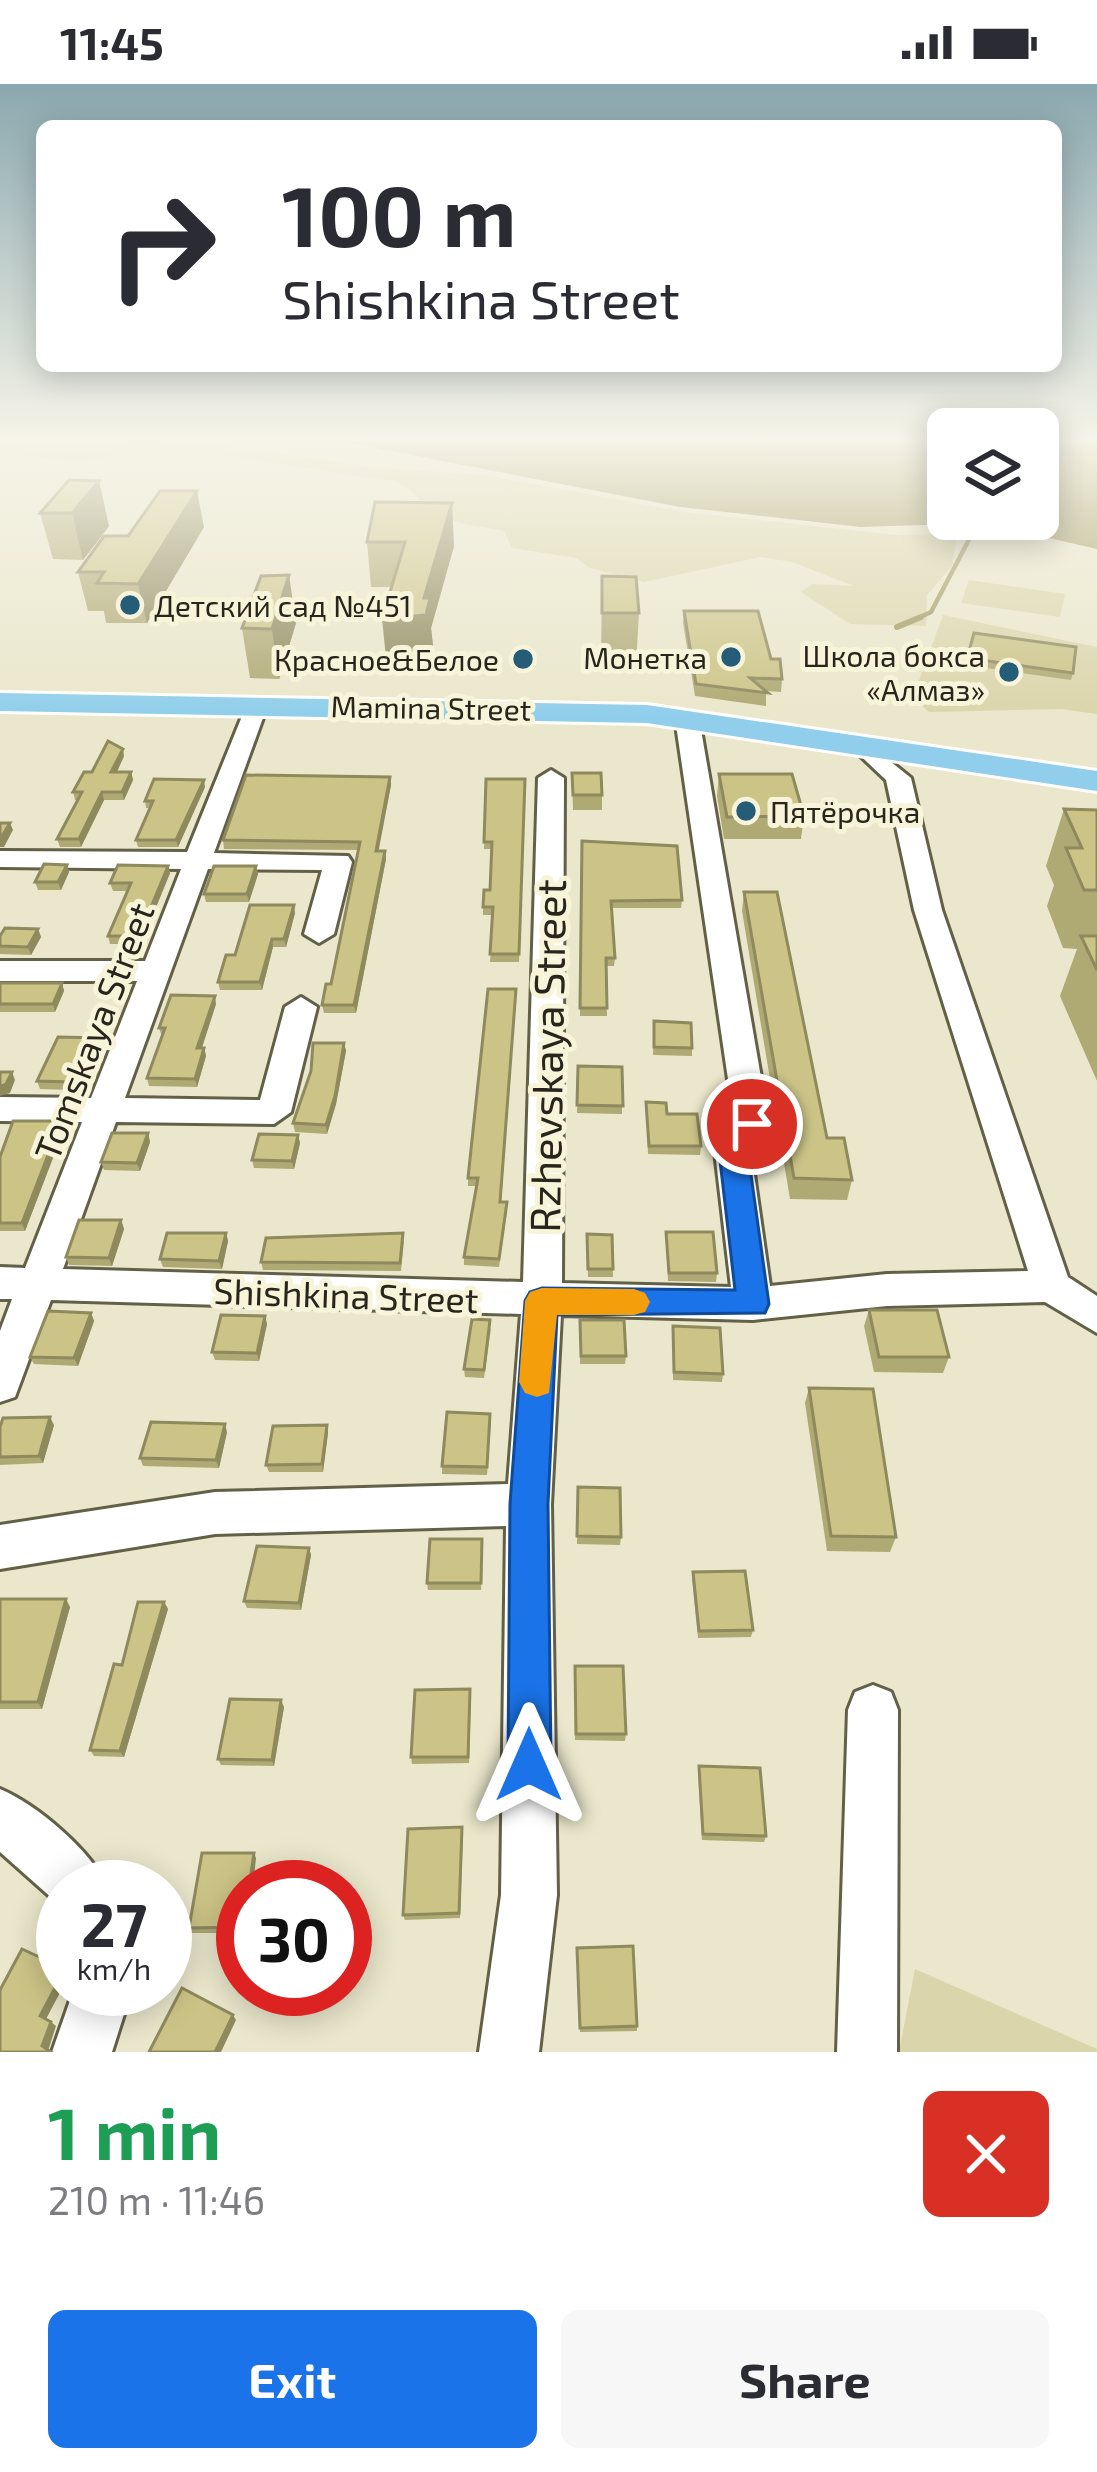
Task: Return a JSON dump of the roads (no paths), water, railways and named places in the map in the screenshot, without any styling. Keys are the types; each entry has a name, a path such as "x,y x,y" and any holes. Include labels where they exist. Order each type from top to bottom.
{"main road":[{"name":"Mamina Street","path":"0,702 525,708 687,718 1097,781"}],"street":[{"name":"Tomskaya Street","path":"0,1384 20,1283 105,1109 257,704"},
{"path":"687,718 752,1124 732,1143 753,1304"},
{"path":"860,744 898,778 928,910 1052,1286 1097,1317"},
{"name":"Rzhevskaya Street","path":"509,2052 530,1895 529,1504 542,1301 551,778"},
{"path":"0,859 338,862 319,934"},
{"path":"0,971 157,971"},
{"path":"0,1109 274,1112 301,1007"},
{"name":"Shishkina Street","path":"20,1283 753,1304 887,1290 1052,1286"},
{"path":"0,1547 215,1513 529,1504"},
{"path":"867,2052 873,1710"},
{"path":"0,1816 49,1860"},
{"path":"82,2052 94,2016"}],"waterway":[{"path":"916,619 931,612 969,540"},
{"path":"916,619 921,617"},
{"path":"897,627 916,619"}],"place":[{"name":"Детский сад №451","path":"130,605"},
{"name":"Монетка","path":"731,657"},
{"name":"Красное&Белое","path":"523,659"},
{"name":"Школа бокса «Алмаз»","path":"1009,672"},
{"name":"Пятёрочка","path":"746,811"}]}
